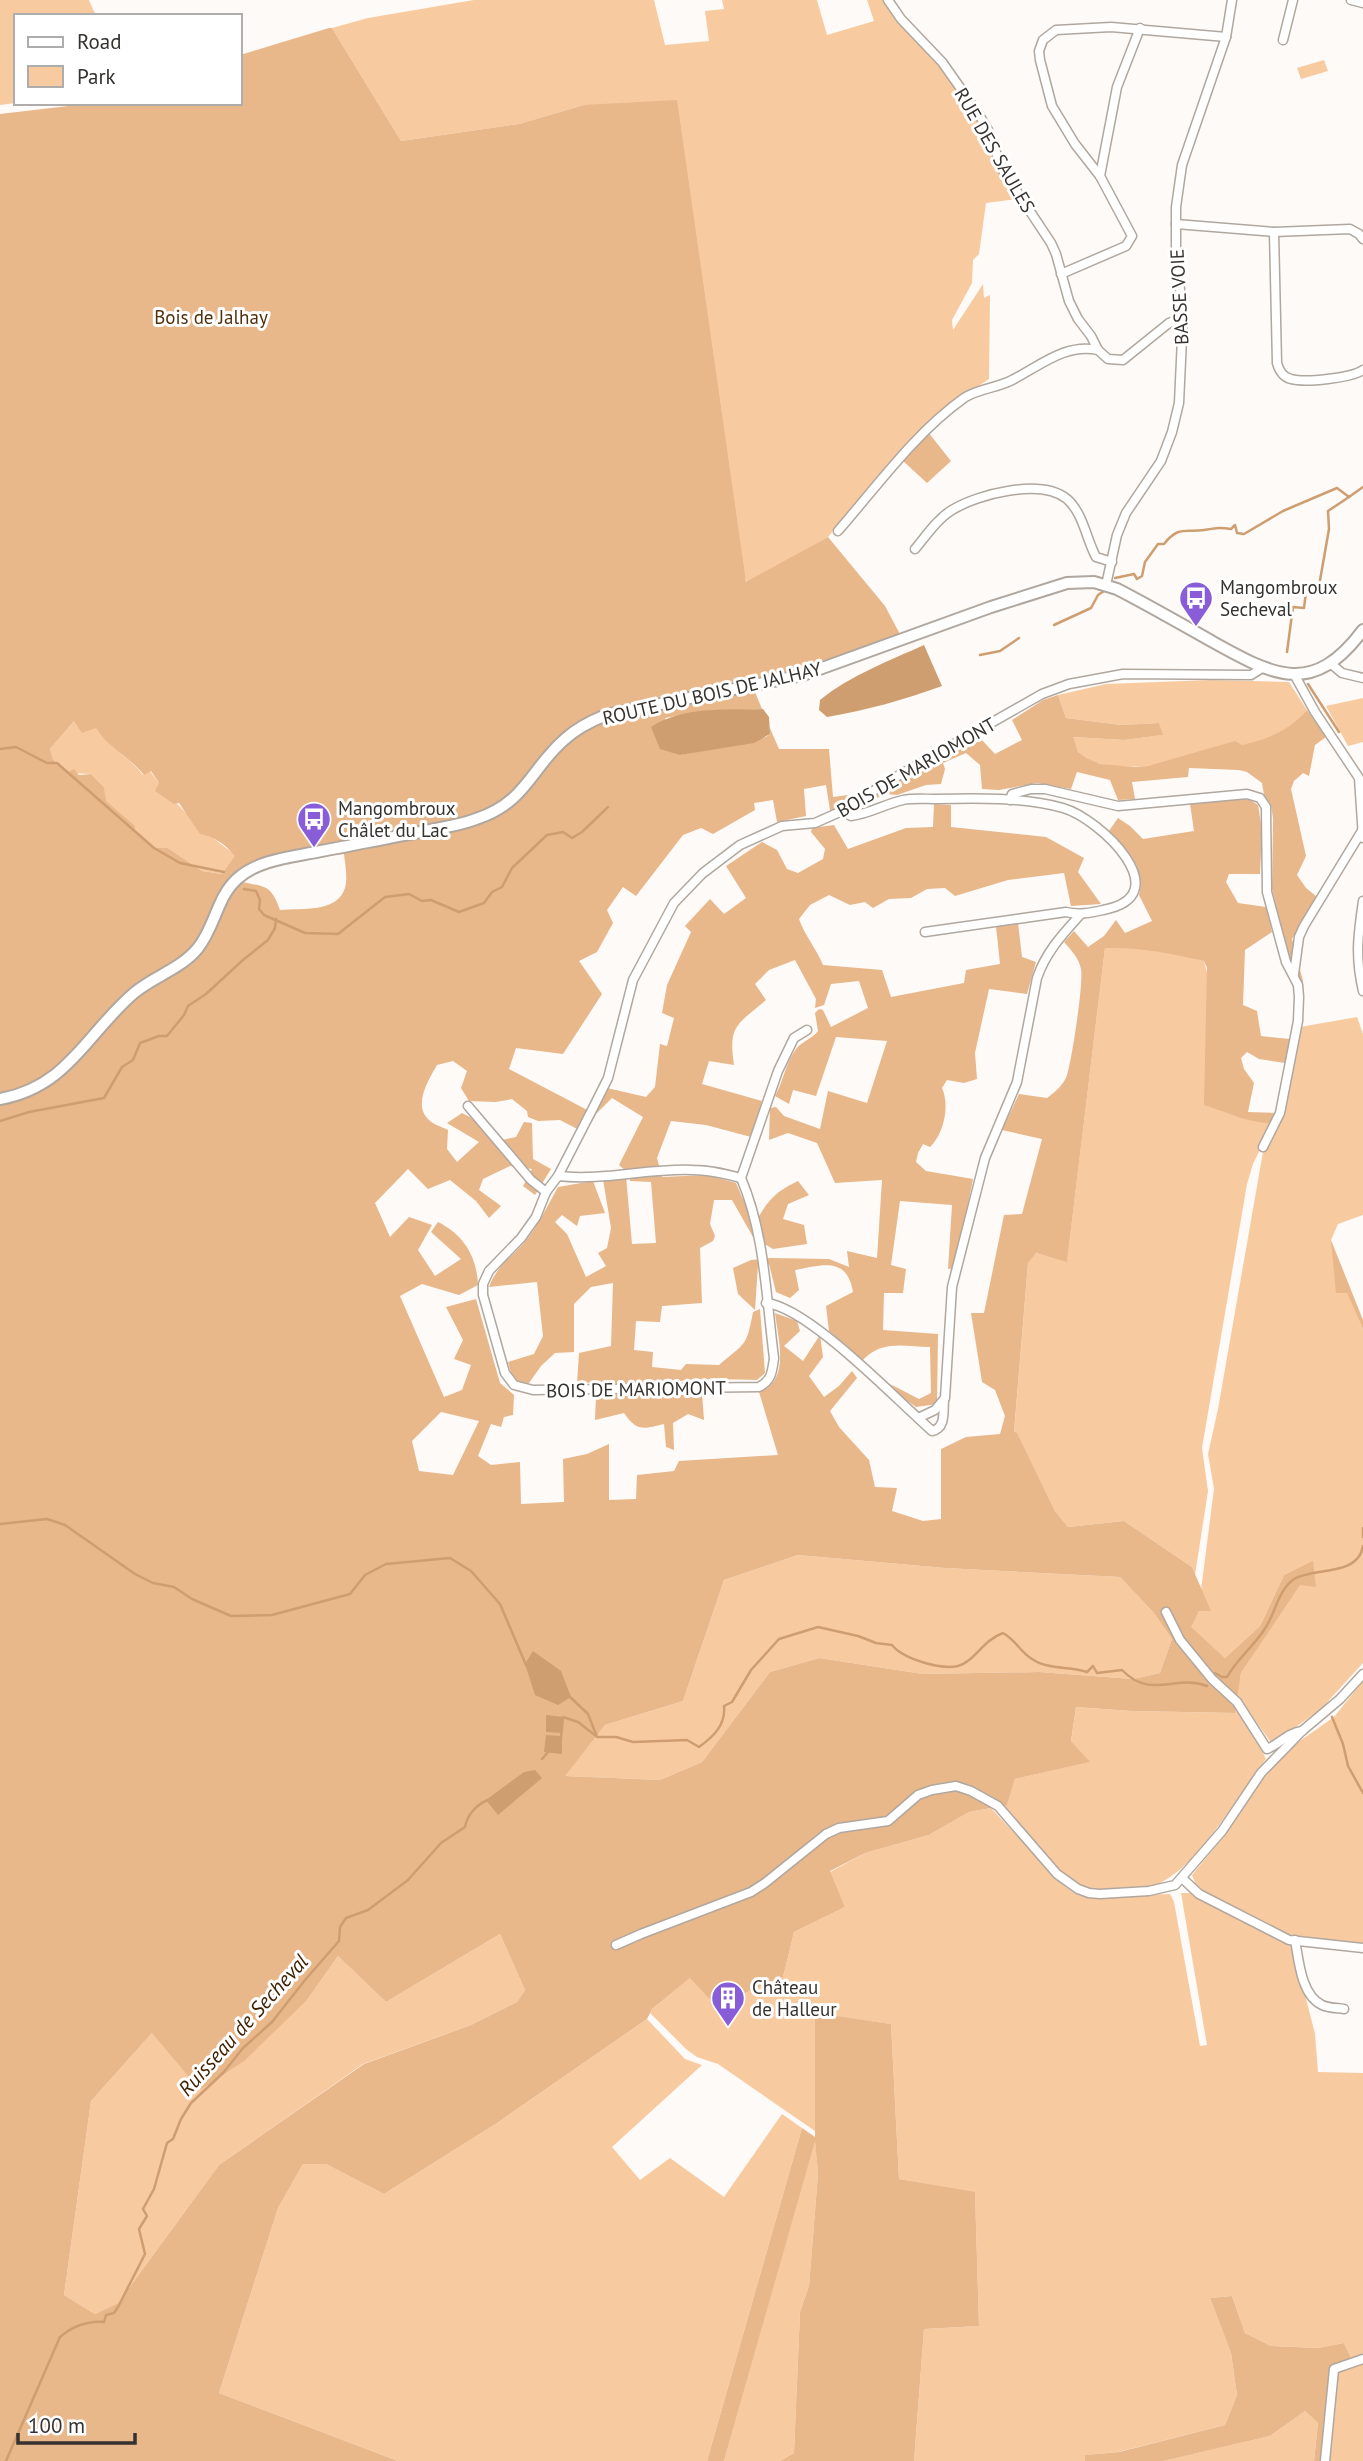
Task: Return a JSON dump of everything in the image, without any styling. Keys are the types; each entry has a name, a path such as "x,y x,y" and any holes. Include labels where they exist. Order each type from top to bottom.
{"main road":[{"name":"ROUTE DU BOIS DE JALHAY","path":"0,1099 35,1088 62,1070 134,993 191,956 208,933 227,892 251,869 282,859 486,816 522,791 564,740 579,728 606,715 803,675 1051,587 1081,581 1117,589 1262,668 1293,674"},
{"path":"1293,674 1312,672 1330,663 1346,650 1363,630"}],"street":[{"name":"RUE DES SAULES","path":"888,0 901,19 942,62 978,113 988,130 1002,169 1051,243 1069,301 1098,350"},
{"name":"BASSE VOIE","path":"1106,585 1117,535 1126,513 1161,461 1179,403 1183,317 1176,254 1178,197 1185,153 1226,37 1232,0"},
{"path":"1283,40 1293,0"},
{"path":"1351,0 1363,3"},
{"path":"1062,274 1126,246 1131,241 1131,232 1100,176 1075,144 1052,106 1039,51 1043,40 1056,30 1111,27 1226,37"},
{"path":"1100,176 1117,87 1140,28"},
{"path":"1176,224 1274,232 1350,229 1359,233 1363,239"},
{"path":"1274,232 1279,371 1290,379 1301,379 1347,377 1363,370"},
{"path":"838,531 917,439 966,397 1005,384 1060,353 1087,348 1098,350 1108,359 1123,360 1169,323 1183,317"},
{"path":"915,550 953,509 983,497 1033,489 1054,492 1066,498 1076,509 1096,557 1112,562"},
{"path":"1330,663 1342,673 1363,678"},
{"name":"BOIS DE MARIOMONT","path":"741,1178 758,1224 774,1358 768,1382 759,1387 533,1390 514,1385 505,1373 483,1284 489,1271 521,1238 536,1217 546,1192 558,1176 608,1078 633,980 674,903 703,873 740,845 782,826 815,823 842,811 888,781 1030,701 1069,684 1123,674 1251,675 1262,668"},
{"path":"1293,674 1359,778 1363,838"},
{"path":"1010,800 1012,794 1031,789 1060,791 1118,806 1222,795 1247,794 1260,798 1267,813 1267,892 1286,962 1294,974 1300,997 1298,1021 1280,1113 1263,1147"},
{"path":"842,811 851,816 858,815 904,800 1010,800 1064,808 1088,819 1107,835 1125,855 1136,879 1136,886 1129,900 1112,909 1080,915 1066,912 925,932"},
{"path":"1294,974 1299,937 1304,926 1363,829"},
{"path":"1363,901 1357,950 1357,967 1363,991"},
{"path":"766,1303 779,1304 805,1319 932,1430 938,1430 942,1426 952,1287 985,1158 1014,1091 1043,961 1080,915"},
{"path":"558,1176 581,1178 691,1170 711,1171 741,1178 778,1071 794,1038 807,1030"},
{"path":"468,1106 531,1180 546,1192"},
{"path":"918,1418 934,1410 944,1398"},
{"path":"1166,1612 1180,1640 1212,1679 1237,1702 1267,1749 1292,1732 1302,1731"},
{"path":"616,1945 751,1892 826,1834 839,1828 888,1821 918,1795 956,1786 983,1796 998,1807 1057,1874 1089,1894 1149,1891 1175,1885 1222,1831 1261,1773 1363,1674"},
{"path":"1183,1879 1199,1894 1289,1940 1363,1948"},
{"path":"1294,1940 1300,1970 1310,1996 1323,2006 1344,2009"},
{"path":"1325,2461 1334,2369 1363,2359"}],"green space":[{"path":"0,0 89,0 95,14 14,14 14,103 0,105"},
{"path":"474,0 654,0 665,45 709,41 705,11 724,9 722,0 817,0 827,35 874,21 867,0 886,0 939,65 976,118 985,132 999,170 1017,199 986,203 979,254 973,260 972,283 952,320 953,330 983,284 984,298 990,295 989,379 941,411 913,437 828,537 747,583 584,105 519,124 401,141 332,28 368,18"},
{"name":"Bois de Jalhay","path":"329,28 332,28 401,141 519,124 584,105 677,100 746,582 828,537 885,606 902,638 753,687 762,709 705,711 665,718 680,755 766,737 770,734 769,726 779,749 829,749 833,797 879,791 980,738 995,754 1022,740 1012,720 1043,700 1058,695 1066,718 1121,725 1159,723 1163,735 1124,740 1073,737 1078,752 1100,764 1148,766 1235,741 1242,745 1252,743 1285,729 1307,710 1326,737 1315,745 1309,776 1303,773 1294,781 1291,789 1306,856 1297,875 1317,897 1292,939 1303,981 1300,1027 1282,1118 1280,1122 1261,1122 1204,1105 1207,968 1204,961 1155,951 1105,948 1067,1262 1036,1253 1028,1263 1014,1432 1017,1433 1055,1511 1068,1527 1124,1521 1192,1567 1211,1611 1199,1611 1191,1627 1225,1658 1260,1626 1284,1575 1313,1561 1316,1587 1300,1585 1241,1673 1235,1713 1076,1707 1071,1741 1090,1762 1015,1779 1007,1805 969,1812 929,1835 865,1853 830,1871 845,1907 794,1932 783,1977 729,2000 719,2009 690,1978 652,2009 647,2019 497,2123 384,2194 326,2164 303,2164 278,2208 219,2393 398,2461 0,2461 0,114 77,105 242,105 242,54","holes":["74,721 82,733 96,728 144,775 151,771 159,783 155,791 174,804 179,803 200,834 228,848 235,856 222,874 202,871 168,848 156,848 134,832 135,826 106,801 104,787 91,774 79,775 74,769 67,773 53,759 50,749","966,753 980,765 982,789 999,790 1037,783 1071,789 1077,772 1110,780 1118,800 1135,799 1132,782 1188,777 1189,768 1239,770 1247,772 1262,783 1273,818 1272,889 1284,937 1288,968 1297,989 1294,1034 1277,1113 1248,1112 1254,1083 1244,1069 1241,1058 1247,1052 1259,1059 1285,1063 1290,1039 1261,1036 1257,1011 1243,1005 1245,950 1272,932 1266,907 1238,903 1226,882 1229,874 1260,874 1262,830 1258,805 1242,799 1190,804 1194,831 1143,839 1118,818 1109,831 1128,852 1137,868 1140,876 1139,895 1152,921 1125,933 1116,920 1104,936 1088,947 1074,931 1064,942 1081,969 1081,990 1068,1071 1062,1084 1047,1098 1019,1094 1002,1130 1042,1139 1022,1214 1004,1215 984,1313 971,1313 982,1382 995,1390 1005,1416 1000,1434 966,1437 941,1449 941,1519 923,1521 892,1511 897,1488 875,1487 869,1460 839,1427 830,1411 857,1378 852,1371 839,1386 824,1397 809,1376 823,1357 820,1335 803,1361 784,1346 800,1331 797,1321 775,1313 780,1347 779,1369 769,1387 759,1392 778,1455 679,1461 674,1471 637,1475 636,1499 609,1500 609,1444 587,1454 563,1459 564,1502 521,1504 520,1462 491,1465 478,1456 491,1424 501,1427 504,1417 513,1415 514,1395 500,1383 476,1299 446,1307 463,1340 454,1359 471,1365 462,1390 444,1397 400,1296 422,1284 459,1295 478,1285 472,1256 462,1240 438,1222 431,1232 461,1259 435,1276 418,1250 432,1225 409,1217 390,1237 375,1203 408,1169 428,1189 450,1180 476,1201 489,1218 501,1206 479,1190 483,1179 510,1166 532,1169 523,1186 535,1195 551,1169 533,1159 532,1123 524,1122 516,1137 502,1140 493,1129 462,1113 447,1123 479,1142 457,1162 447,1149 448,1130 432,1122 424,1113 422,1099 430,1077 437,1065 453,1061 467,1071 461,1088 469,1101 496,1102 512,1099 527,1111 528,1117 538,1121 560,1120 585,1133 596,1114 612,1098 643,1117 619,1165 627,1172 655,1168 655,1175 630,1176 630,1181 651,1182 656,1243 632,1244 626,1176 603,1179 611,1228 607,1248 598,1253 606,1266 586,1277 567,1234 555,1222 562,1215 577,1226 580,1216 605,1213 593,1181 558,1187 533,1231 499,1269 489,1287 537,1282 543,1336 534,1354 508,1362 517,1382 529,1383 555,1353 574,1352 574,1304 591,1287 613,1283 611,1346 579,1353 577,1383 621,1385 633,1392 596,1397 595,1420 624,1413 641,1428 664,1424 666,1447 674,1450 673,1423 688,1414 704,1420 702,1393 654,1395 652,1385 691,1380 757,1380 765,1373 760,1309 753,1312 743,1344 719,1365 686,1364 681,1370 652,1367 653,1352 634,1350 636,1321 660,1322 662,1306 702,1303 700,1248 713,1241 715,1236 710,1224 714,1200 732,1200 753,1237 773,1249 807,1244 804,1225 783,1219 788,1204 809,1195 798,1181 789,1185 772,1199 754,1225 736,1183 707,1175 662,1177 657,1158 671,1121 706,1125 751,1137 762,1101 702,1084 709,1061 734,1065 734,1033 742,1021 766,1000 755,984 769,970 795,960 816,999 815,1008 824,1005 831,984 859,981 868,1008 831,1027 823,1010 819,1009 815,1013 818,1031 796,1049 775,1096 789,1104 793,1090 816,1096 836,1037 887,1041 867,1103 828,1091 820,1129 784,1116 776,1107 770,1108 769,1140 788,1133 817,1143 835,1183 882,1180 877,1258 847,1251 849,1267 829,1259 751,1260 733,1268 738,1294 755,1310 758,1265 769,1264 776,1292 790,1298 799,1290 795,1270 824,1265 839,1268 850,1281 853,1292 826,1306 829,1331 863,1360 877,1349 885,1347 930,1347 931,1393 919,1399 890,1384 916,1407 937,1404 938,1334 883,1330 884,1293 903,1293 906,1269 891,1265 900,1201 952,1205 948,1269 955,1268 973,1179 926,1171 916,1162 918,1153 923,1144 930,1147 942,1127 945,1111 942,1088 947,1080 964,1083 977,1079 975,1053 989,989 1027,994 1036,962 1022,957 1018,923 996,926 1000,964 966,970 964,983 891,997 882,970 823,965 799,919 810,905 829,895 850,905 865,902 873,908 889,899 911,898 927,889 945,888 955,896 1008,880 1064,873 1071,906 1101,904 1078,872 1084,858 1046,837 951,827 951,805 934,804 933,827 906,828 848,849 834,825 812,828 811,832 825,849 823,859 798,873 787,869 777,850 762,842 726,866 746,898 724,914 710,899 685,926 691,932 667,985 662,1013 674,1018 667,1046 660,1044 655,1087 646,1097 607,1088 593,1113 509,1069 516,1048 563,1054 602,994 579,961 597,952 613,923 607,910 623,887 636,896 683,835 701,828 713,834 755,810 754,803 773,800 777,822 806,816 804,789 826,785 830,810 848,809 887,794 897,795 926,785 941,784 945,769 943,763","344,854 345,888 335,902 318,908 280,910 267,888 242,882 278,865","441,1412 479,1421 453,1475 419,1471 412,1441","798,1555 945,1568 1120,1577 1153,1612 1172,1639 1160,1673 1133,1679 1039,1672 923,1674 819,1658 770,1672 702,1762 660,1780 565,1776 605,1725 683,1701 724,1580","500,1934 525,1990 517,2002 471,2025 364,2064 219,2165 118,2303 95,2314 64,2295 91,2101 152,2033 200,2090 244,2061 307,2000 338,1956 386,2002"]},
{"path":"1324,60 1328,71 1301,79 1297,68"},
{"path":"928,432 951,461 927,483 902,460"},
{"path":"1211,680 1289,682 1307,710 1295,724 1267,740 1148,766 1121,766 1101,764 1084,758 1077,750 1072,737 1124,740 1162,735 1159,723 1121,725 1066,718 1058,695 1106,684"},
{"path":"1363,698 1363,742 1348,746 1326,706"},
{"path":"74,721 96,727 143,775 150,771 188,814 236,856 222,874 202,871 168,848 156,848 134,831 134,826 105,801 104,787 91,774 67,773 53,759 50,749"},
{"path":"1133,947 1204,961 1244,1118 1273,1123 1253,1164 1247,1184 1202,1448 1208,1491 1195,1575 1192,1567 1124,1521 1068,1527 1055,1511 1017,1434 1014,1433 1028,1263 1035,1253 1067,1261 1105,948"},
{"path":"1357,1017 1363,1034 1363,1215 1338,1224 1331,1240 1347,1292 1363,1329 1363,1663 1321,1709 1272,1744 1237,1695 1241,1673 1313,1562 1284,1575 1260,1626 1225,1658 1190,1627 1199,1611 1210,1610 1201,1590 1214,1489 1208,1454 1263,1152 1282,1118 1300,1027"},
{"path":"1331,1240 1363,1320 1363,1329 1347,1293 1336,1293"},
{"path":"798,1555 945,1568 1120,1577 1153,1612 1172,1639 1160,1673 1133,1679 1039,1672 923,1674 819,1658 770,1672 702,1762 660,1780 564,1776 605,1725 683,1701 724,1580"},
{"path":"1363,1681 1363,1945 1285,1934 1198,1890 1192,1875 1225,1835 1264,1774 1297,1743 1334,1717"},
{"path":"1076,1707 1234,1713 1236,1707 1251,1728 1266,1759 1201,1849 1170,1877 1144,1888 1082,1888 1053,1868 999,1806 1007,1804 1015,1779 1089,1762 1071,1741"},
{"path":"991,1808 1062,1884 1074,1893 1089,1897 1170,1894 1174,1902 1200,2046 1207,2045 1181,1893 1192,1893 1292,1944 1315,2034 1318,2072 1363,2073 1363,2356 1351,2358 1344,2343 1318,2348 1271,2346 1245,2333 1232,2296 1210,2298 1231,2353 1237,2395 1225,2425 1118,2452 1086,2455 1085,2461 914,2461 924,2329 979,2326 975,2193 899,2179 891,2024 815,2014 815,2131 718,2064 697,2057 650,2013 691,1977 729,2000 783,1977 794,1932 845,1907 830,1872 865,1853 929,1835 969,1812"},
{"path":"500,1934 525,1990 517,2002 471,2025 363,2064 219,2165 118,2303 95,2314 64,2295 91,2101 152,2033 307,2000 338,1956 386,2002"},
{"path":"815,2013 891,2024 899,2179 975,2192 979,2326 924,2329 914,2461 780,2461 794,2453 800,2312 809,2286 818,2174 815,2141 724,2461 707,2461 802,2128 815,2137"},
{"path":"647,2019 685,2059 702,2065 612,2147 640,2180 670,2158 724,2197 782,2114 802,2128 707,2461 398,2461 219,2393 278,2208 303,2164 326,2164 384,2194 497,2123"},
{"path":"815,2138 818,2174 809,2286 800,2312 794,2453 780,2461 724,2461"},
{"path":"1232,2296 1245,2333 1271,2346 1318,2348 1344,2343 1351,2358 1333,2365 1321,2461 1314,2461 1318,2423 1305,2411 1270,2436 1163,2461 1085,2461 1085,2455 1119,2452 1225,2425 1237,2395 1231,2353 1210,2298"},
{"path":"1363,2364 1363,2461 1327,2461 1337,2371"},
{"path":"1305,2411 1318,2423 1314,2461 1162,2461 1270,2436"}],"shaded area":[{"path":"924,645 942,686 885,704 827,717 819,710 820,700 844,683"},
{"path":"763,709 769,717 770,734 754,743 680,755 660,749 651,727 663,720 691,712"},
{"path":"533,1651 561,1671 571,1697 558,1705 535,1695 525,1664"},
{"path":"546,1715 563,1717 562,1733 546,1732"},
{"path":"546,1735 562,1736 562,1754 544,1752"},
{"path":"535,1770 542,1778 498,1815 486,1800 524,1772"}],"waterway":[{"path":"1115,578 1134,574 1137,579 1142,576 1145,562 1158,544 1164,544 1179,532 1231,529 1235,525 1237,533 1244,534 1283,511 1337,488 1349,497 1363,487"},
{"path":"1287,652 1293,607 1304,608 1306,592 1319,586 1329,529 1328,511 1349,497"},
{"path":"1054,625 1091,608 1098,595 1104,591"},
{"path":"980,655 1000,651 1019,638"},
{"path":"1308,684 1339,732"},
{"path":"0,749 16,747 47,763 57,763 154,848 180,863 224,872"},
{"path":"244,889 256,891 260,900 259,909 264,915 305,933 338,934 385,897 409,894 422,901 431,900 459,912 484,903 492,892 502,887 512,868 547,835 563,832 572,838 608,807"},
{"path":"0,1121 29,1112 104,1098 122,1067 133,1060 140,1043 167,1036 188,1006 206,994 268,940 275,928 276,919"},
{"path":"0,1524 47,1519 65,1525 135,1574 153,1583 174,1587 192,1599 231,1616 272,1615 350,1594 365,1575 386,1564 450,1558 471,1571 500,1604 526,1665"},
{"path":"1363,1528 1363,1537"},
{"path":"1215,1673 1227,1677 1264,1630 1280,1596 1294,1579 1353,1563 1363,1546"},
{"path":"569,1696 588,1714 597,1737 616,1737 633,1742 687,1740 699,1747 718,1730 723,1719 724,1706 732,1702 751,1670 779,1639 818,1627 892,1645 913,1659 951,1667 964,1664 1003,1633 1028,1656 1045,1665 1087,1672 1093,1666 1097,1673 1122,1670 1133,1679 1153,1685 1195,1683 1207,1686"},
{"name":"Ruisseau de Secheval","path":"561,1738 563,1717 578,1722 596,1736"},
{"path":"1332,1717 1348,1766 1363,1793"},
{"name":"Ruisseau de Secheval","path":"542,1759 549,1751"},
{"name":"Ruisseau de Secheval","path":"6,2461 60,2337 81,2325 104,2322 106,2315 114,2313 118,2307 145,2254 139,2229 147,2216 143,2209 154,2189 167,2143 173,2139 191,2103 223,2073 243,2048 272,2022 339,1941 340,1927 346,1918 368,1910 408,1880 441,1843 465,1827 476,1807 488,1800"}],"place":[{"name":"Mangombroux Secheval","path":"1196,628"},
{"name":"Mangombroux Châlet du Lac","path":"314,849"},
{"name":"Château de Halleur","path":"728,2028"}]}
